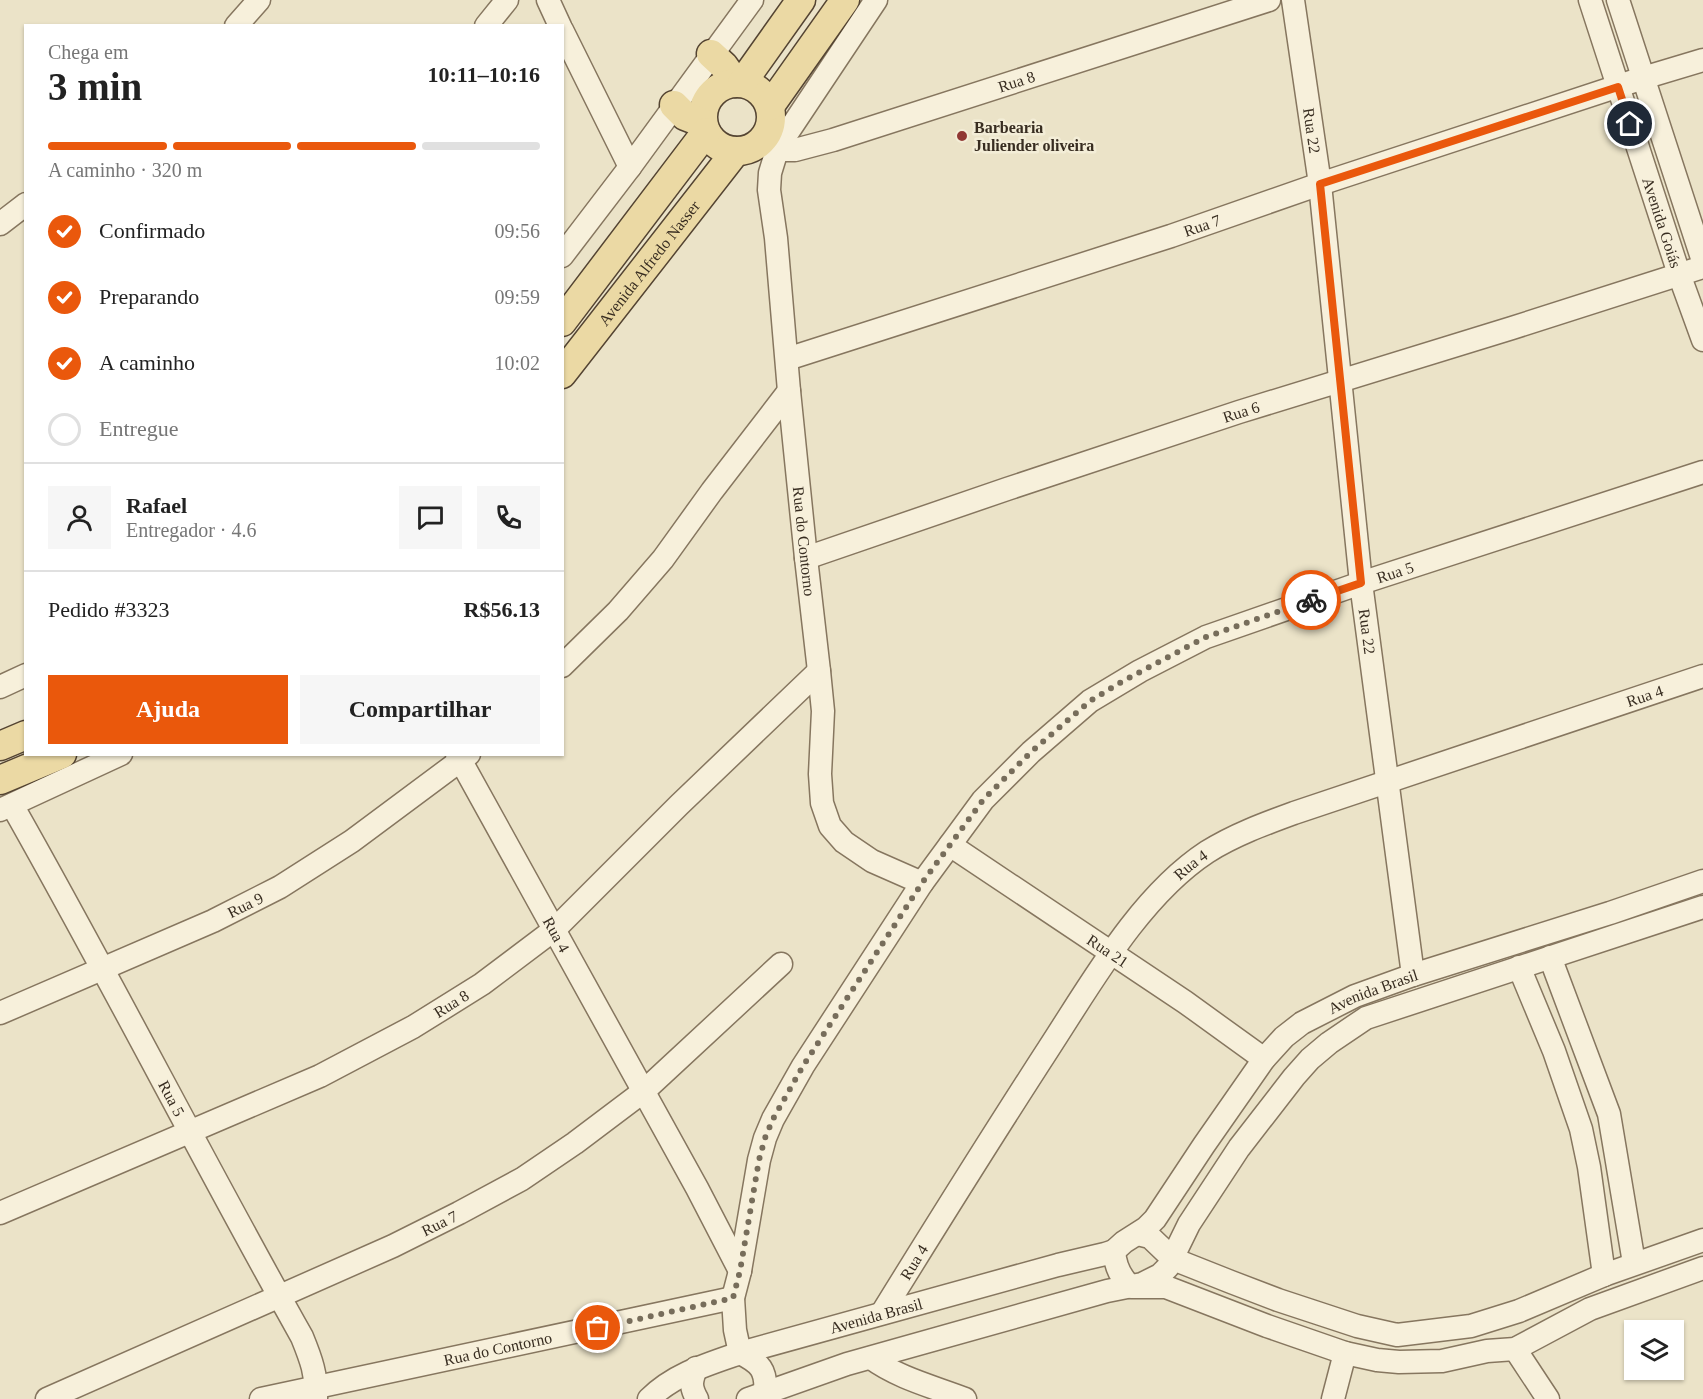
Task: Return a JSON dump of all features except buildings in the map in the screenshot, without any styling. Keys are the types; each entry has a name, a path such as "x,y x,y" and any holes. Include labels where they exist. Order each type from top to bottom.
{"main road":[{"path":"739,83 801,0"},
{"path":"770,106 845,0"},
{"path":"711,54 739,83"},
{"path":"739,83 754,87 764,95 770,106 771,142 746,150 724,149 713,142 705,128 703,112 707,100 724,85 739,83"},
{"path":"674,105 685,116 705,128"},
{"name":"Avenida Alfredo Nasser","path":"564,319 705,128"},
{"name":"Avenida Alfredo Nasser","path":"564,373 736,151"},
{"path":"0,746 24,736"},
{"path":"4,798 59,756"}],"street":[{"path":"238,24 259,0"},
{"path":"488,24 507,0"},
{"path":"548,0 559,24"},
{"path":"564,253 752,0"},
{"name":"Rua do Contorno","path":"876,0 771,142 770,190 823,711 820,774 822,803 830,826 844,842 872,861 922,883"},
{"name":"Rua 8","path":"771,142 785,150 795,150 833,140 1269,0"},
{"name":"Rua 22","path":"1293,0 1320,184 1361,583 1413,975"},
{"name":"Avenida Goiás","path":"1590,0 1679,274 1703,340"},
{"name":"Avenida Goiás","path":"1618,0 1703,261"},
{"path":"564,34 630,167"},
{"path":"1643,78 1703,60"},
{"name":"Rua 7","path":"787,358 1171,236 1320,184 1643,78"},
{"path":"0,224 24,206"},
{"name":"Rua 6","path":"806,558 1239,412 1703,267"},
{"path":"564,664 618,611 663,559 712,491 789,392"},
{"name":"Rua 5","path":"740,1353 735,1330 733,1298 740,1271 759,1160 773,1119 803,1066 922,883 983,800 1031,752 1090,701 1140,671 1206,637 1361,583 1703,472"},
{"name":"Rua 8","path":"0,1213 320,1076 403,1032 482,984 555,928 819,671"},
{"path":"0,687 24,676"},
{"name":"Rua 4","path":"882,1313 974,1164 1110,953 1147,906 1178,875 1207,852 1242,833 1703,676"},
{"path":"4,798 115,756"},
{"name":"Rua 4","path":"462,757 740,1271"},
{"name":"Rua 9","path":"0,1012 213,921 280,887 352,841 462,757"},
{"name":"Rua 5","path":"4,798 59,887 302,1338 314,1369 316,1393"},
{"name":"Rua 21","path":"950,845 1185,1002 1264,1059"},
{"name":"Avenida Brasil","path":"649,1399 660,1388 696,1368 740,1353 1114,1251 1155,1219 1264,1059 1284,1037 1302,1023 1355,996 1413,975 1703,881"},
{"name":"Avenida Brasil","path":"756,1396 847,1364 1107,1291 1151,1281 1168,1267 1189,1224 1239,1148 1294,1077 1329,1043 1366,1018 1703,907"},
{"path":"1610,913 1622,933"},
{"path":"1550,957 1609,1114 1634,1263"},
{"name":"Rua 7","path":"47,1399 393,1246 522,1179 644,1091 781,964"},
{"path":"1519,967 1554,1051 1581,1129 1604,1275"},
{"path":"1355,996 1366,1018"},
{"path":"1138,1234 1150,1237 1173,1259 1278,1300 1357,1326 1397,1335 1471,1326 1519,1311 1634,1263 1703,1240"},
{"path":"1114,1251 1119,1272 1131,1287"},
{"name":"Avenida Brasil","path":"1131,1287 1166,1287 1345,1353 1399,1362 1442,1361 1486,1351 1515,1349 1590,1309 1703,1268"},
{"name":"Rua do Contorno","path":"261,1399 316,1393 733,1298"},
{"path":"1397,1335 1399,1362"},
{"path":"1515,1349 1548,1399"},
{"path":"740,1353 752,1359 761,1368 766,1378 756,1396"},
{"path":"1333,1399 1345,1353"},
{"path":"871,1358 884,1367 965,1399"},
{"path":"696,1368 691,1381 697,1399"}],"way so far":[{"path":"598,1328 733,1298 740,1271 759,1160 773,1119 803,1066 922,883 983,800 1031,752 1090,701 1140,671 1206,637 1311,600"}],"place":[{"name":"Barbearia Juliender oliveira","path":"962,136"}],"route":[{"path":"1311,600 1361,583 1320,184 1618,87 1630,124"}]}
